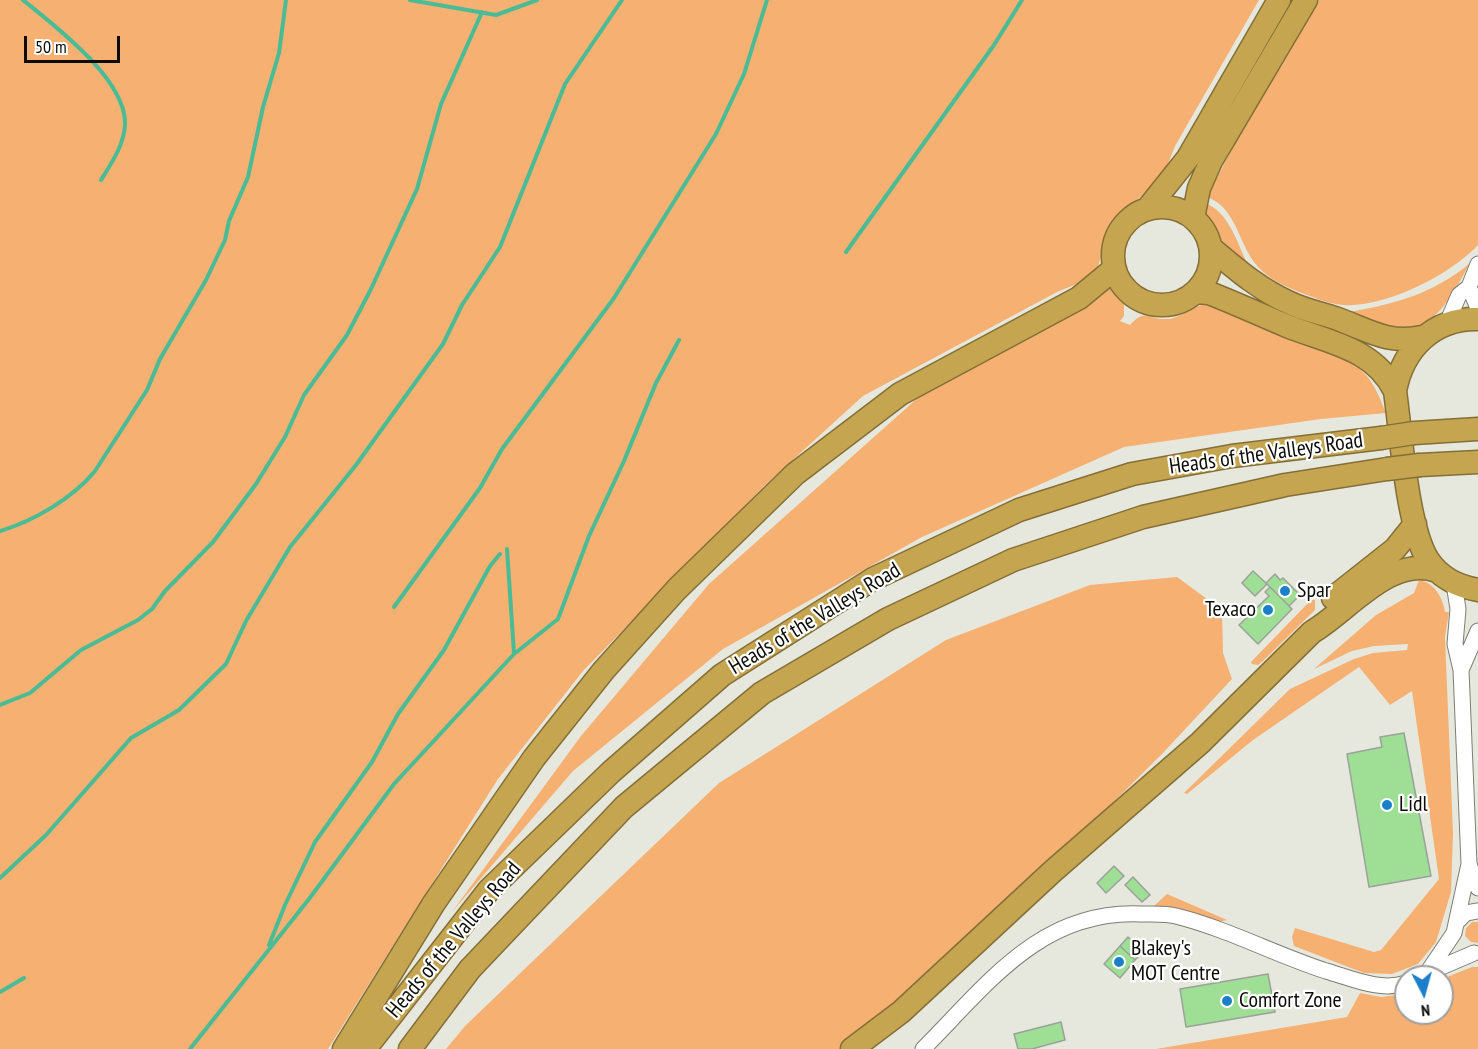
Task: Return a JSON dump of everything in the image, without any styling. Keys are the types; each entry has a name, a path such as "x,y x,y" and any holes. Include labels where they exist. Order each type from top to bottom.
{"highway":[{"path":"1148,208 1172,208 1193,218 1208,237 1211,248 1209,272 1196,292 1174,304 1150,304 1128,292 1114,269 1113,250 1119,232 1131,217 1148,208 1188,158 1279,0"},
{"path":"1193,218 1199,189 1211,161 1306,0"},
{"path":"1211,248 1248,279 1293,305 1323,313 1386,339 1404,341 1422,337 1447,323 1478,319"},
{"path":"344,1049 434,903 534,758 604,670 677,589 795,474 900,394 1079,298 1114,269"},
{"path":"1196,292 1209,293 1289,327 1352,348 1387,375 1395,391 1415,524 1422,547 1445,577"},
{"path":"1395,391 1402,367 1422,337"},
{"name":"Heads of the Valleys Road","path":"365,1049 489,890 611,772 722,675 873,579 1019,510 1132,474 1232,456 1414,433 1478,429"},
{"name":"Heads of the Valleys Road","path":"410,1049 470,969 624,807 762,693 878,624 1013,560 1143,517 1285,485 1386,469 1478,462"},
{"path":"1312,632 1320,613 1333,598 1395,549 1415,524"},
{"path":"852,1049 902,1012 1053,871 1200,743 1312,632 1332,621 1362,593 1398,571 1413,568 1478,590"}],"street":[{"path":"1447,323 1460,295 1469,287 1478,264"},
{"path":"1469,287 1478,308"},
{"path":"1445,577 1458,609 1455,644 1461,670 1469,864 1455,928 1460,947 1476,953"},
{"path":"1461,670 1478,631"},
{"path":"1469,864 1478,888"},
{"path":"1430,965 1466,913 1478,911"},
{"path":"924,1049 1012,958 1037,942 1084,921 1124,913 1174,915 1308,965 1375,986 1394,984"},
{"path":"1447,965 1476,953"}],"shaded area":[{"path":"0,0 1259,0 1175,146 1164,174 1110,226 1097,270 1084,281 1057,292 863,396 764,486 583,671 498,779 328,1049 0,1049"},
{"path":"1319,0 1478,0 1478,245 1434,278 1397,295 1360,305 1326,302 1293,289 1269,276 1254,262 1224,208 1207,197 1276,65 1281,67"},
{"path":"1204,203 1213,207 1226,221 1249,267 1219,240 1208,223"},
{"path":"1470,263 1449,299 1430,319 1419,326 1406,330 1391,330 1348,312 1381,306 1428,290"},
{"path":"1110,287 1124,304 1124,316 1120,321 1130,325 1144,315 1167,319 1201,305 1214,304 1251,323 1326,350 1354,364 1368,377 1386,413 1321,419 1124,447 922,537 723,649 573,771 452,912 581,736 709,584 920,396 1083,306"},
{"path":"1177,577 1222,610 1223,653 1232,679 1161,755 1033,882 894,1005 840,1049 446,1049 465,1026 719,783 946,640 1090,585"},
{"path":"1419,580 1424,581 1433,587 1440,596 1445,612 1449,612 1445,637 1453,833 1451,892 1436,942 1418,964 1394,965 1392,974 1364,973 1294,946 1292,937 1295,928 1374,952 1381,950 1439,879 1412,691 1390,705 1359,667 1253,740 1187,794 1184,793 1290,689 1354,659 1373,653 1407,650 1408,644 1374,646 1352,651 1314,669 1376,615 1414,593"},
{"path":"1311,600 1315,600 1315,610 1263,661 1258,665 1252,664 1251,662"},
{"path":"1167,894 1227,920 1218,922 1154,906"},
{"path":"1472,922 1478,922 1478,943 1471,942 1465,936 1466,928"},
{"path":"1478,967 1478,1049 1156,1049 1347,1017 1360,993 1381,997 1394,995 1394,1025 1454,1025 1454,974"}],"building":[{"path":"1253,571 1267,584 1255,596 1242,583"},
{"name":"Spar","path":"1275,574 1280,580 1283,578 1300,595 1289,606 1266,583"},
{"path":"1270,587 1292,609 1258,644 1239,625 1269,596 1265,592"},
{"name":"Lidl","path":"1404,733 1431,876 1369,887 1347,754 1382,747 1380,737"},
{"path":"1114,866 1124,876 1106,893 1097,883"},
{"path":"1133,877 1150,895 1142,902 1125,885"},
{"path":"1128,937 1144,951 1135,960 1120,946"},
{"name":"Blakey's MOT Centre","path":"1120,946 1135,960 1120,978 1104,964"},
{"name":"Comfort Zone","path":"1268,974 1275,1012 1186,1027 1180,989"},
{"path":"1061,1022 1065,1040 1032,1049 1018,1049 1014,1034"}],"waterway":[{"path":"23,0 87,55 114,90 123,108 125,125 122,140 101,180"},
{"path":"0,531 39,515 86,481 95,471 147,390 160,359 206,280 225,240 229,221 248,177 263,107 279,53 286,0"},
{"path":"410,0 496,15 537,0"},
{"path":"0,878 46,835 131,738 179,710 226,664 246,621 290,547 356,465 443,344 462,305 500,247 565,84 622,0"},
{"path":"394,607 480,488 502,449 614,298 716,134 744,74 767,0"},
{"path":"846,252 994,45 1022,0"},
{"path":"0,705 30,693 81,650 138,620 152,609 165,591 213,542 256,484 285,437 304,395 347,335 371,289 417,189 441,104 482,12"},
{"path":"190,1049 309,899 394,784 514,654 558,619 589,536 624,461 656,383 679,340"},
{"path":"507,549 514,653"},
{"path":"269,945 315,842 372,762 398,714 444,650 490,566 500,554"},
{"path":"0,992 24,978"}],"place":[{"name":"Spar","path":"1285,591"},
{"name":"Texaco","path":"1268,610"},
{"name":"Lidl","path":"1387,805"},
{"name":"Blakey's MOT Centre","path":"1119,962"},
{"name":"Comfort Zone","path":"1227,1001"}]}
